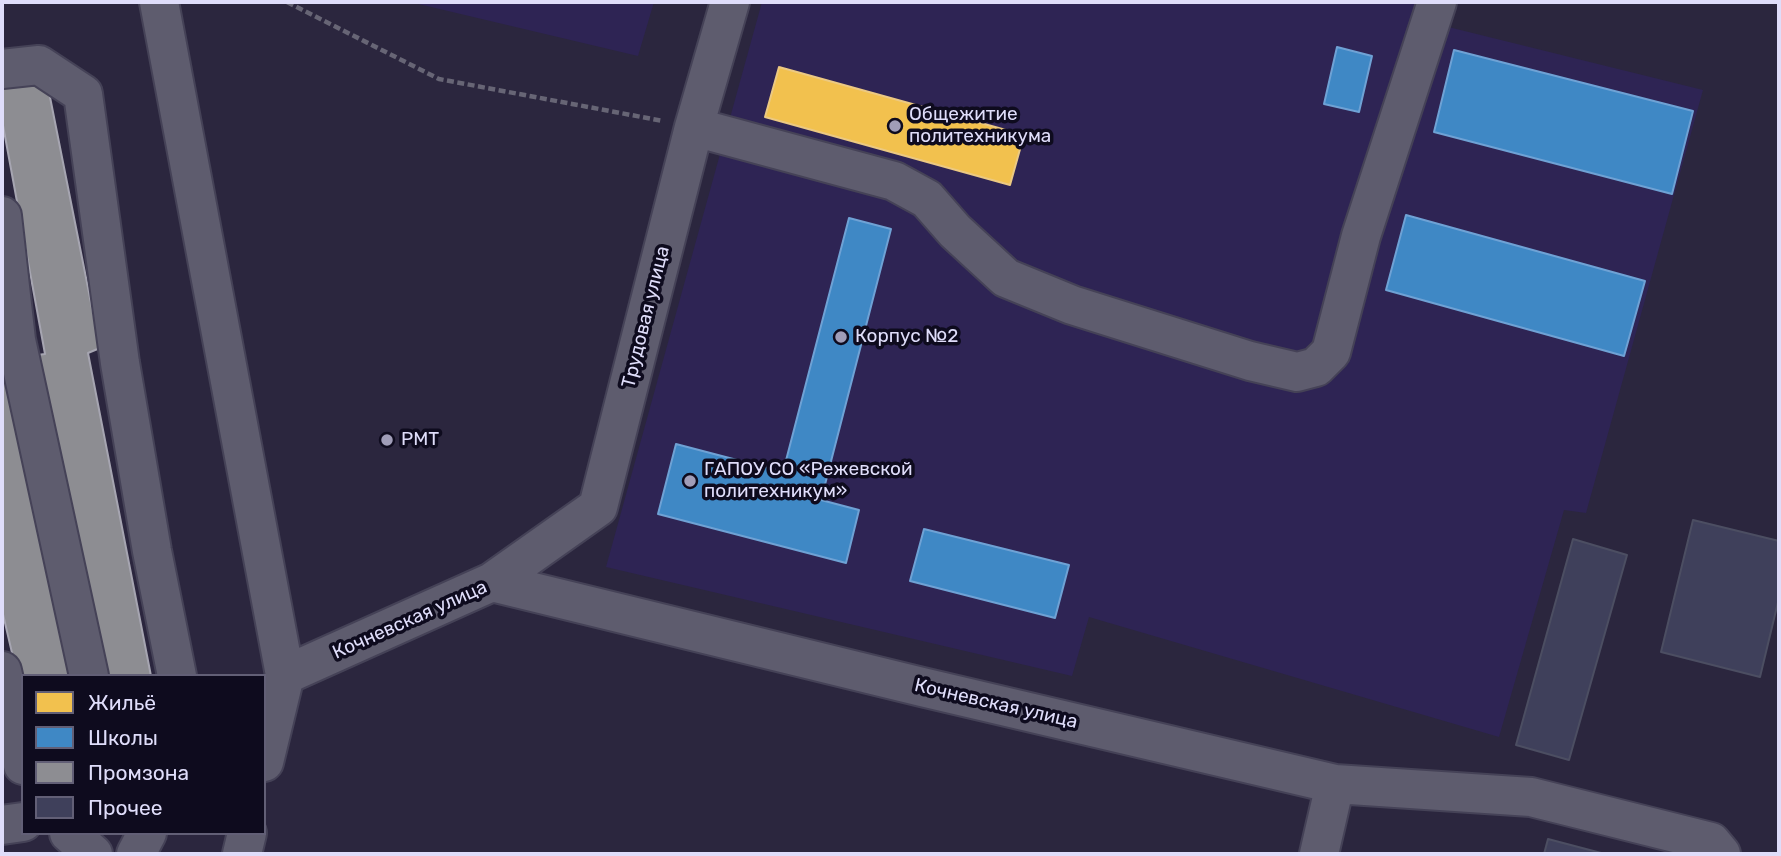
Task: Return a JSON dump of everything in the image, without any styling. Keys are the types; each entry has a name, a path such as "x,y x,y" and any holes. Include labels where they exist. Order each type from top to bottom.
{"street":[{"path":"159,2 285,675 266,754"},
{"name":"Трудовая улица","path":"492,582 598,507 694,127 730,2"},
{"path":"694,127 894,181 927,199 955,231 1006,278 1084,309 1250,361 1297,372 1316,367 1331,352 1361,236 1437,2"},
{"path":"2,69 39,65 83,94 120,363 152,551 177,674"},
{"path":"2,216 5,273 16,341 89,674"},
{"name":"Кочневская улица","path":"285,675 492,582 908,684 1335,783 1531,797 1713,850"},
{"path":"2,671 21,756"},
{"path":"1319,854 1335,783"},
{"path":"2,825 21,822"},
{"path":"71,835 93,854"},
{"path":"123,835 128,854"},
{"path":"136,854 146,835"},
{"path":"242,854 247,835"}],"path":[{"path":"287,2 439,79 694,127"}],"shaded area":[{"path":"410,2 654,2 638,56"},
{"path":"762,2 1420,2 1416,19 1703,90 1586,513 1564,510 1499,737 1089,617 1072,676 606,567"}],"building: Жильё":[{"name":"Общежитие политехникума","path":"779,67 1024,135 1010,185 765,117"}],"building: Школы":[{"path":"1337,47 1372,56 1359,112 1324,104"},
{"path":"1454,50 1693,111 1672,194 1434,132"},
{"path":"1406,215 1645,281 1624,356 1386,290"},
{"name":"Корпус №2","path":"849,218 891,229 821,500 859,510 846,563 658,514 676,444 783,472"},
{"path":"924,529 1069,565 1055,618 910,581"}],"building: Промзона":[{"path":"46,77 100,348 88,353 151,674 101,674 29,356 45,354 2,120 2,86"},
{"path":"2,355 75,674 21,674 21,691 2,610"}],"building: Прочее":[{"path":"1693,520 1779,541 1779,598 1760,677 1661,652"},
{"path":"1573,539 1627,555 1569,760 1516,745"},
{"path":"1548,839 1605,854 1544,854"}],"place":[{"name":"Общежитие политехникума","path":"895,126"},
{"name":"Корпус №2","path":"841,337"},
{"name":"РМТ","path":"387,440"},
{"name":"ГАПОУ СО «Режевской политехникум»","path":"690,481"}]}
